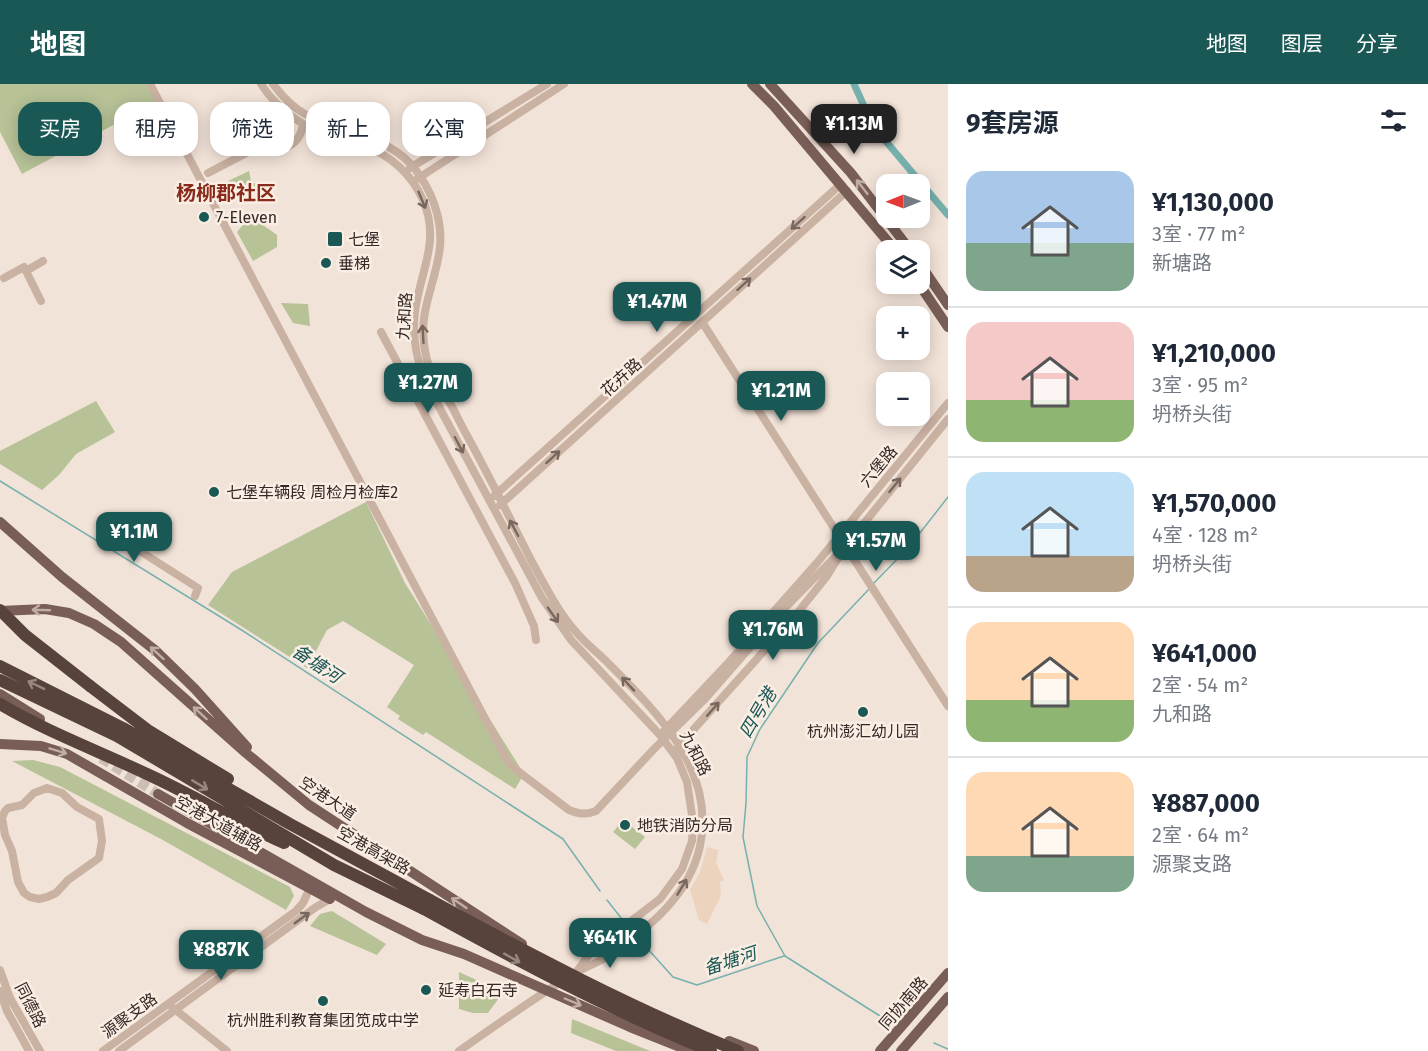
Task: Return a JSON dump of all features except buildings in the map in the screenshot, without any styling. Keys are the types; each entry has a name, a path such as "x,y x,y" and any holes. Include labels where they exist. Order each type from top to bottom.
{"highway":[{"path":"0,610 25,635 149,730 226,778 290,824"},
{"name":"空港高架路","path":"0,666 123,728 539,972 674,1036 711,1051"},
{"name":"空港高架路","path":"0,680 117,736 334,865 427,905 681,1028 738,1051"},
{"path":"0,704 150,775 253,829 334,865"},
{"path":"0,712 34,720"}],"main road":[{"path":"752,84 774,106 887,240"},
{"path":"770,84 851,173 902,240"},
{"path":"930,279 948,305"},
{"path":"927,294 948,327"},
{"path":"0,522 62,577 156,651 195,689 285,786"},
{"name":"空港大道","path":"0,610 45,609 69,613 94,624 121,642 309,805 528,948 662,1012 754,1051"},
{"path":"0,694 34,720"},
{"name":"空港大道辅路","path":"0,744 41,746 67,754 188,823 366,919 422,940"},
{"path":"158,794 366,912 422,940 464,954 690,1051"},
{"name":"同协南路","path":"880,1051 948,974"},
{"name":"同协南路","path":"901,1051 948,998"}],"street":[{"path":"150,84 508,762 558,804 578,814 589,814 603,807 654,749 704,700 780,613 816,564"},
{"name":"九和路","path":"261,84 283,109 303,124 330,137 378,152 405,171 413,182 428,215 431,239 415,312 414,330 418,363 424,379 542,598 571,640 660,735 682,769 692,806 692,841 688,857 675,880 660,899 592,951 576,972"},
{"name":"九和路","path":"273,84 292,105 305,114 394,149 421,176 436,208 441,239 436,268 425,301 423,325 427,363 435,382 449,402 547,589 573,629 668,727 693,769 703,809 700,843 691,871 680,893 662,913 602,960 576,972"},
{"path":"405,171 547,84"},
{"path":"413,182 564,84"},
{"path":"208,173 275,138 289,146 296,142 303,130 303,124"},
{"name":"花卉路","path":"494,510 702,322 844,188"},
{"name":"花卉路","path":"489,500 844,188"},
{"path":"26,271 43,261"},
{"path":"4,278 24,267 41,301"},
{"path":"702,322 948,706"},
{"path":"381,332 516,583 534,626 536,640"},
{"name":"六堡路","path":"660,735 816,564 948,403"},
{"name":"六堡路","path":"673,752 791,621 827,576 845,547 948,419"},
{"path":"343,495 366,491"},
{"path":"124,525 120,533 121,539 198,588 195,596"},
{"path":"780,613 845,547"},
{"path":"47,788 62,793 77,807 99,819 102,842 99,858 68,880 56,893 39,899 24,893 18,882 10,842 3,835 2,818 5,811 8,808 22,805 34,793 47,788"},
{"name":"源聚支路","path":"103,1051 296,911 303,903 310,888"},
{"name":"源聚支路","path":"118,1051 316,907 330,900"},
{"name":"同德路","path":"0,970 10,998 40,1051"},
{"path":"459,1051 576,972"},
{"name":"同德路","path":"0,991 7,1011 28,1051"},
{"path":"168,1004 228,1051"}],"green space":[{"path":"0,84 146,84 156,102 114,102 114,125 102,131 102,102 18,102 18,156 56,156 22,174 0,132"},
{"path":"249,171 251,181 257,185 246,204 237,198 228,181"},
{"path":"250,216 277,235 277,247 253,261 237,232"},
{"path":"281,303 308,304 310,326 293,323"},
{"path":"96,401 115,432 76,454 59,475 42,490 0,464 0,451"},
{"path":"366,502 405,583 524,774 515,789 426,732 423,735 398,719 400,716 387,707 414,665 343,621 327,630 307,668 208,605 232,572"},
{"path":"33,760 60,767 290,887 294,896 286,910 161,839 12,761"},
{"path":"623,820 645,837 635,849 613,832"},
{"path":"332,911 386,944 377,955 310,926 320,914"},
{"path":"459,972 496,989 499,998 488,1013 473,1013 459,1009"},
{"path":"572,1019 650,1051 616,1051 571,1033"}],"shaded area":[{"path":"707,847 718,850 716,863 724,880 720,882 721,896 707,924 699,920 690,890 700,872"}],"waterway":[{"path":"854,84 873,126 948,215"},
{"name":"备塘河","path":"0,481 240,629 563,839 600,891"},
{"name":"四号港","path":"873,584 909,547 948,497"},
{"name":"四号港","path":"870,588 818,643 760,729 747,757 743,837 757,906 785,956 880,1016"},
{"name":"备塘河","path":"607,900 625,923"},
{"name":"备塘河","path":"638,938 673,977 697,985 784,956"},
{"name":"备塘河","path":"934,1043 948,1049"}],"tunnel":[{"path":"101,758 158,794"}],"place":[{"name":"7-Eleven","path":"204,217"},
{"name":"七堡","path":"335,239"},
{"name":"垂梯","path":"326,263"},
{"name":"七堡车辆段 周检月检库2","path":"214,492"},
{"name":"杭州澎汇幼儿园","path":"863,712"},
{"name":"地铁消防分局","path":"625,825"},
{"name":"延寿白石寺","path":"426,990"},
{"name":"杭州胜利教育集团笕成中学","path":"323,1001"}],"district":[{"name":"杨柳郡社区","path":"226,193"}]}
